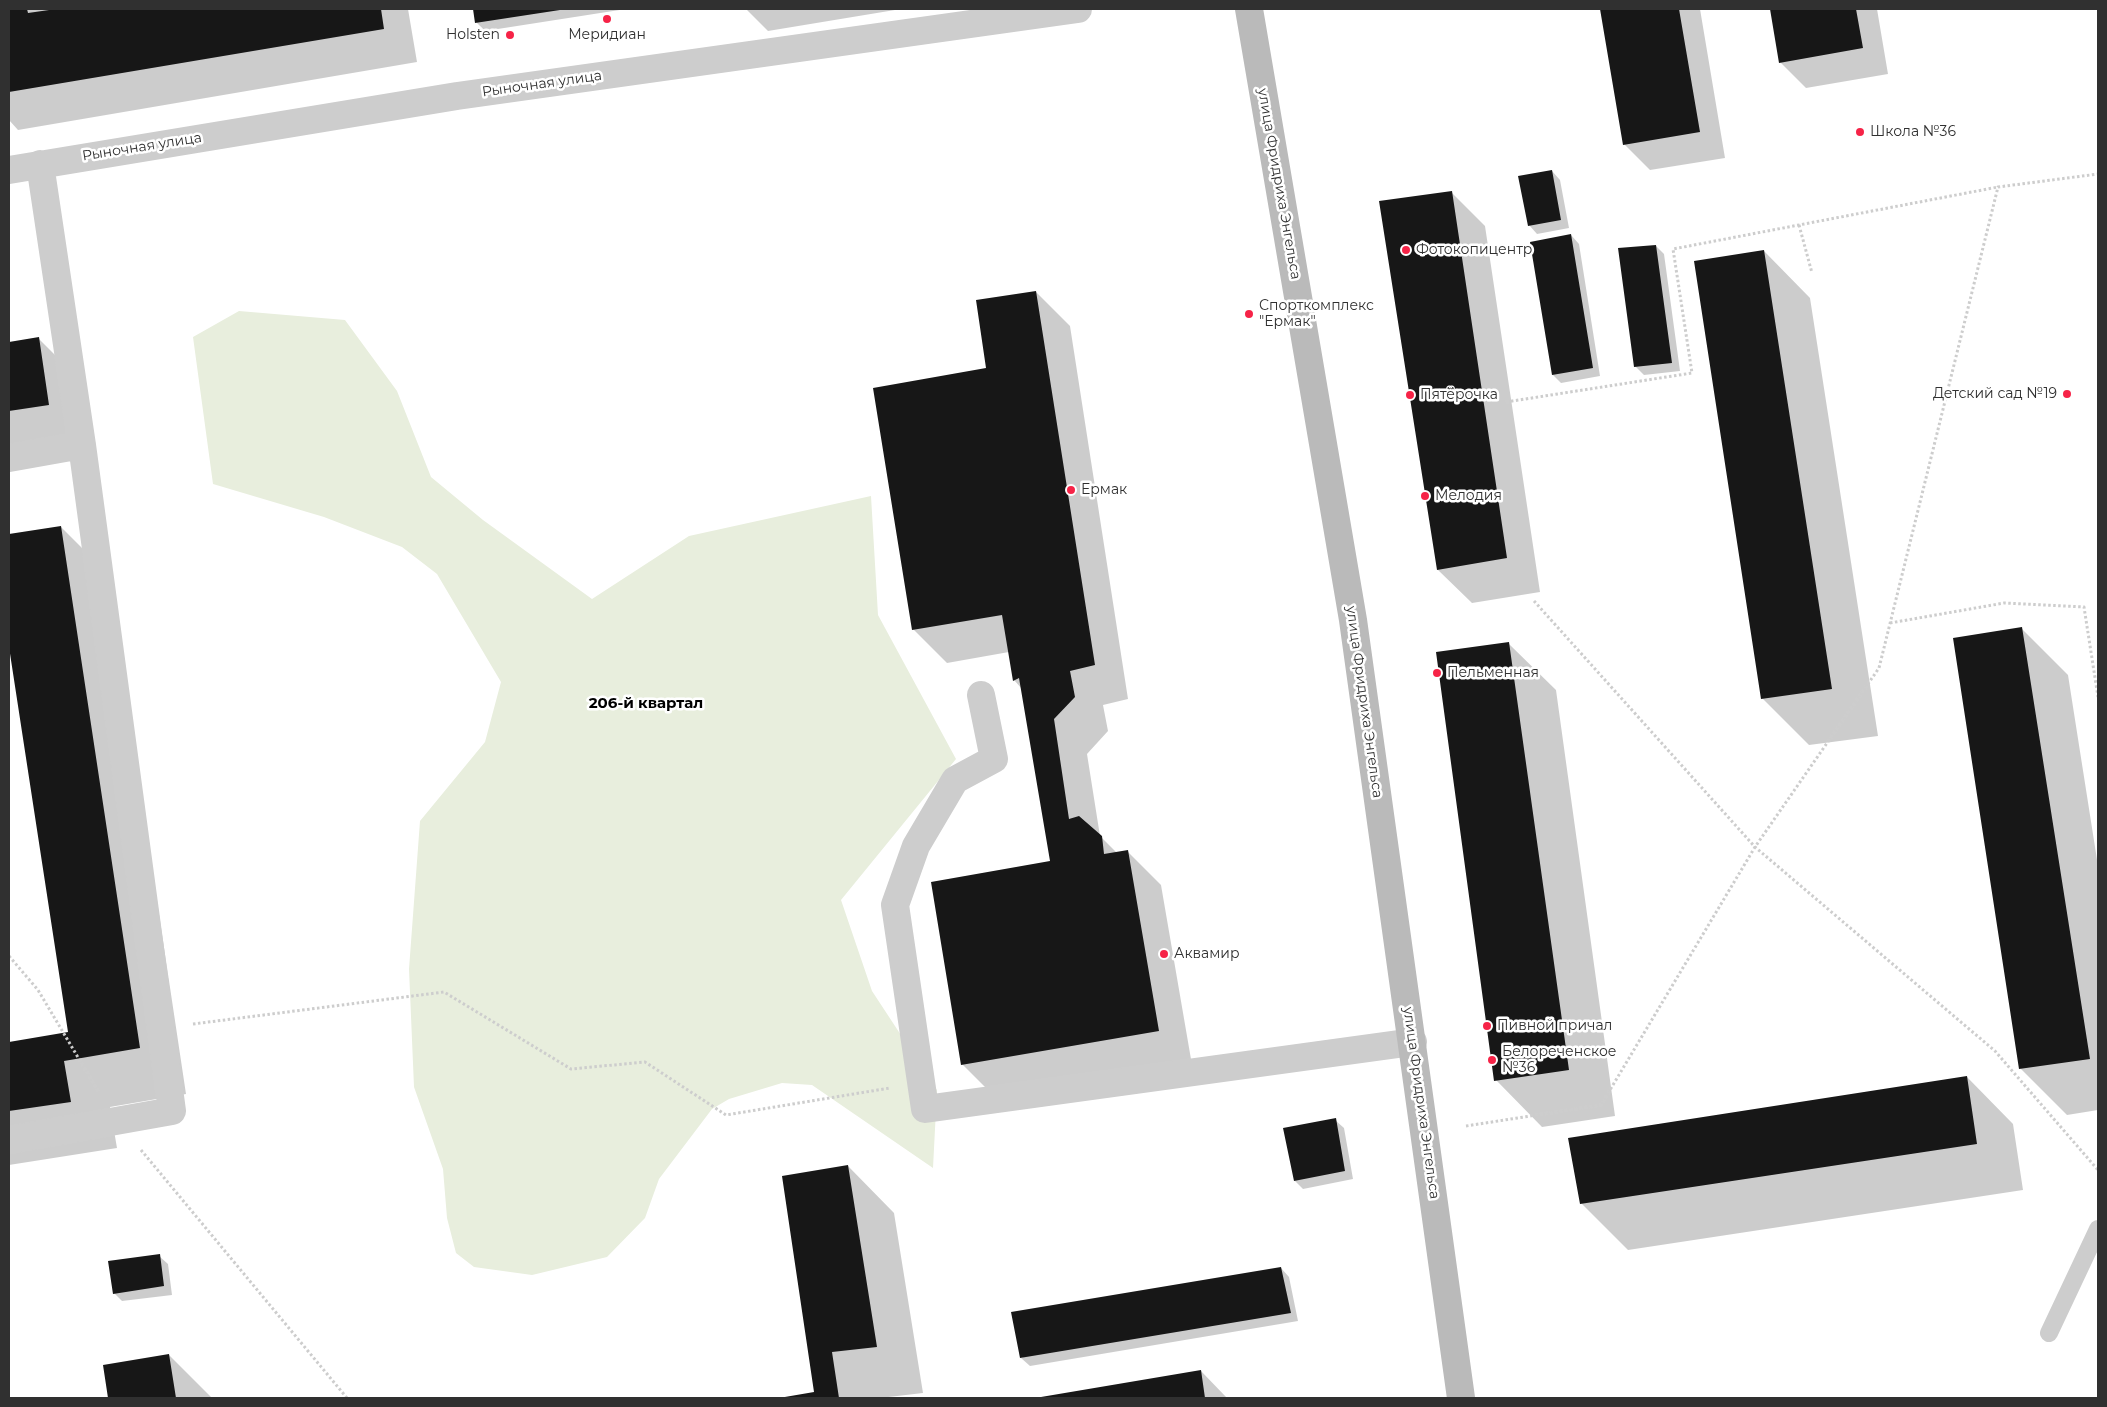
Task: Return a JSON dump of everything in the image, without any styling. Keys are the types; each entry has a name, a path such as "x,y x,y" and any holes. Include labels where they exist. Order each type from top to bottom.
{"street":[{"name":"Рыночная улица","path":"9,170 457,96 1078,9"},
{"name":"улица Фридриха Энгельса","path":"1249,9 1351,611 1413,1042 1461,1398"},
{"path":"9,1140 172,1111 82,445 40,164"},
{"path":"9,458 82,445"},
{"path":"980,695 994,759 955,780 916,846 895,905 925,1109 1413,1042"}],"lane":[{"path":"2050,1333 2098,1229"}],"path":[{"path":"1506,402 1692,373 1673,249 1998,187 2098,174"},
{"path":"1466,1126 1601,1105 1755,847 1879,668 1998,187"},
{"path":"1799,225 1812,273"},
{"path":"1534,601 1755,847 1995,1051 2098,1170"},
{"path":"1890,623 2004,603 2084,607 2098,697"},
{"path":"9,956 38,990 117,1121 347,1398"},
{"path":"161,1028 444,992 571,1069 645,1062 726,1116 921,1083"}],"green space":[{"path":"239,311 345,320 397,391 431,477 483,520 592,599 689,536 871,496 878,615 956,759 841,900 872,991 937,1090 933,1168 812,1085 782,1083 729,1099 712,1109 659,1179 645,1218 607,1257 532,1275 474,1267 456,1253 447,1218 443,1169 414,1087 409,969 420,821 485,742 501,682 437,574 402,547 324,517 213,484 193,337"}],"building":[{"path":"9,9 27,9 28,13 56,9 381,9 384,29 9,92"},
{"path":"473,9 560,9 560,10 475,23"},
{"path":"1600,9 1679,9 1700,132 1623,145"},
{"path":"1770,9 1856,9 1863,48 1779,63"},
{"path":"1552,170 1561,220 1528,226 1518,176"},
{"path":"1452,191 1507,558 1437,570 1379,201"},
{"path":"1571,234 1593,368 1552,375 1530,242"},
{"path":"1656,245 1672,363 1634,367 1618,248"},
{"path":"1764,250 1832,689 1761,699 1694,261"},
{"path":"1036,291 1095,665 1070,671 1075,697 1054,719 1069,819 1079,816 1102,836 1104,854 1128,850 1159,1031 961,1065 931,882 1050,861 1019,678 1013,681 1002,615 912,630 873,388 986,368 976,300"},
{"path":"39,337 49,405 9,411 9,342"},
{"path":"61,526 140,1048 64,1061 71,1102 9,1111 9,1042 68,1032 9,647 9,534"},
{"path":"2022,627 2090,1059 2019,1069 1953,638"},
{"path":"1509,642 1569,1070 1494,1081 1436,652"},
{"path":"1967,1076 1977,1144 1580,1204 1568,1138"},
{"path":"1336,1118 1345,1171 1294,1181 1283,1128"},
{"path":"848,1165 877,1347 832,1352 839,1398 779,1398 814,1392 782,1176"},
{"path":"160,1254 164,1286 113,1294 108,1261"},
{"path":"1281,1267 1291,1313 1020,1358 1011,1312"},
{"path":"169,1354 176,1398 108,1398 103,1365"},
{"path":"1201,1370 1205,1398 1041,1398 1041,1397"}],"place":[{"name":"Меридиан","path":"607,19"},
{"name":"Holsten","path":"510,35"},
{"name":"Школа №36","path":"1860,132"},
{"name":"Фотокопицентр","path":"1406,250"},
{"name":"Спорткомплекс \"Ермак\"","path":"1249,314"},
{"name":"Детский сад №19","path":"2067,394"},
{"name":"Пятёрочка","path":"1410,395"},
{"name":"Ермак","path":"1071,490"},
{"name":"Мелодия","path":"1425,496"},
{"name":"Пельменная","path":"1437,673"},
{"name":"Аквамир","path":"1164,954"},
{"name":"Пивной причал","path":"1487,1026"},
{"name":"Белореченское №36","path":"1492,1060"}],"district":[{"name":"206-й квартал","path":"646,704"}]}
